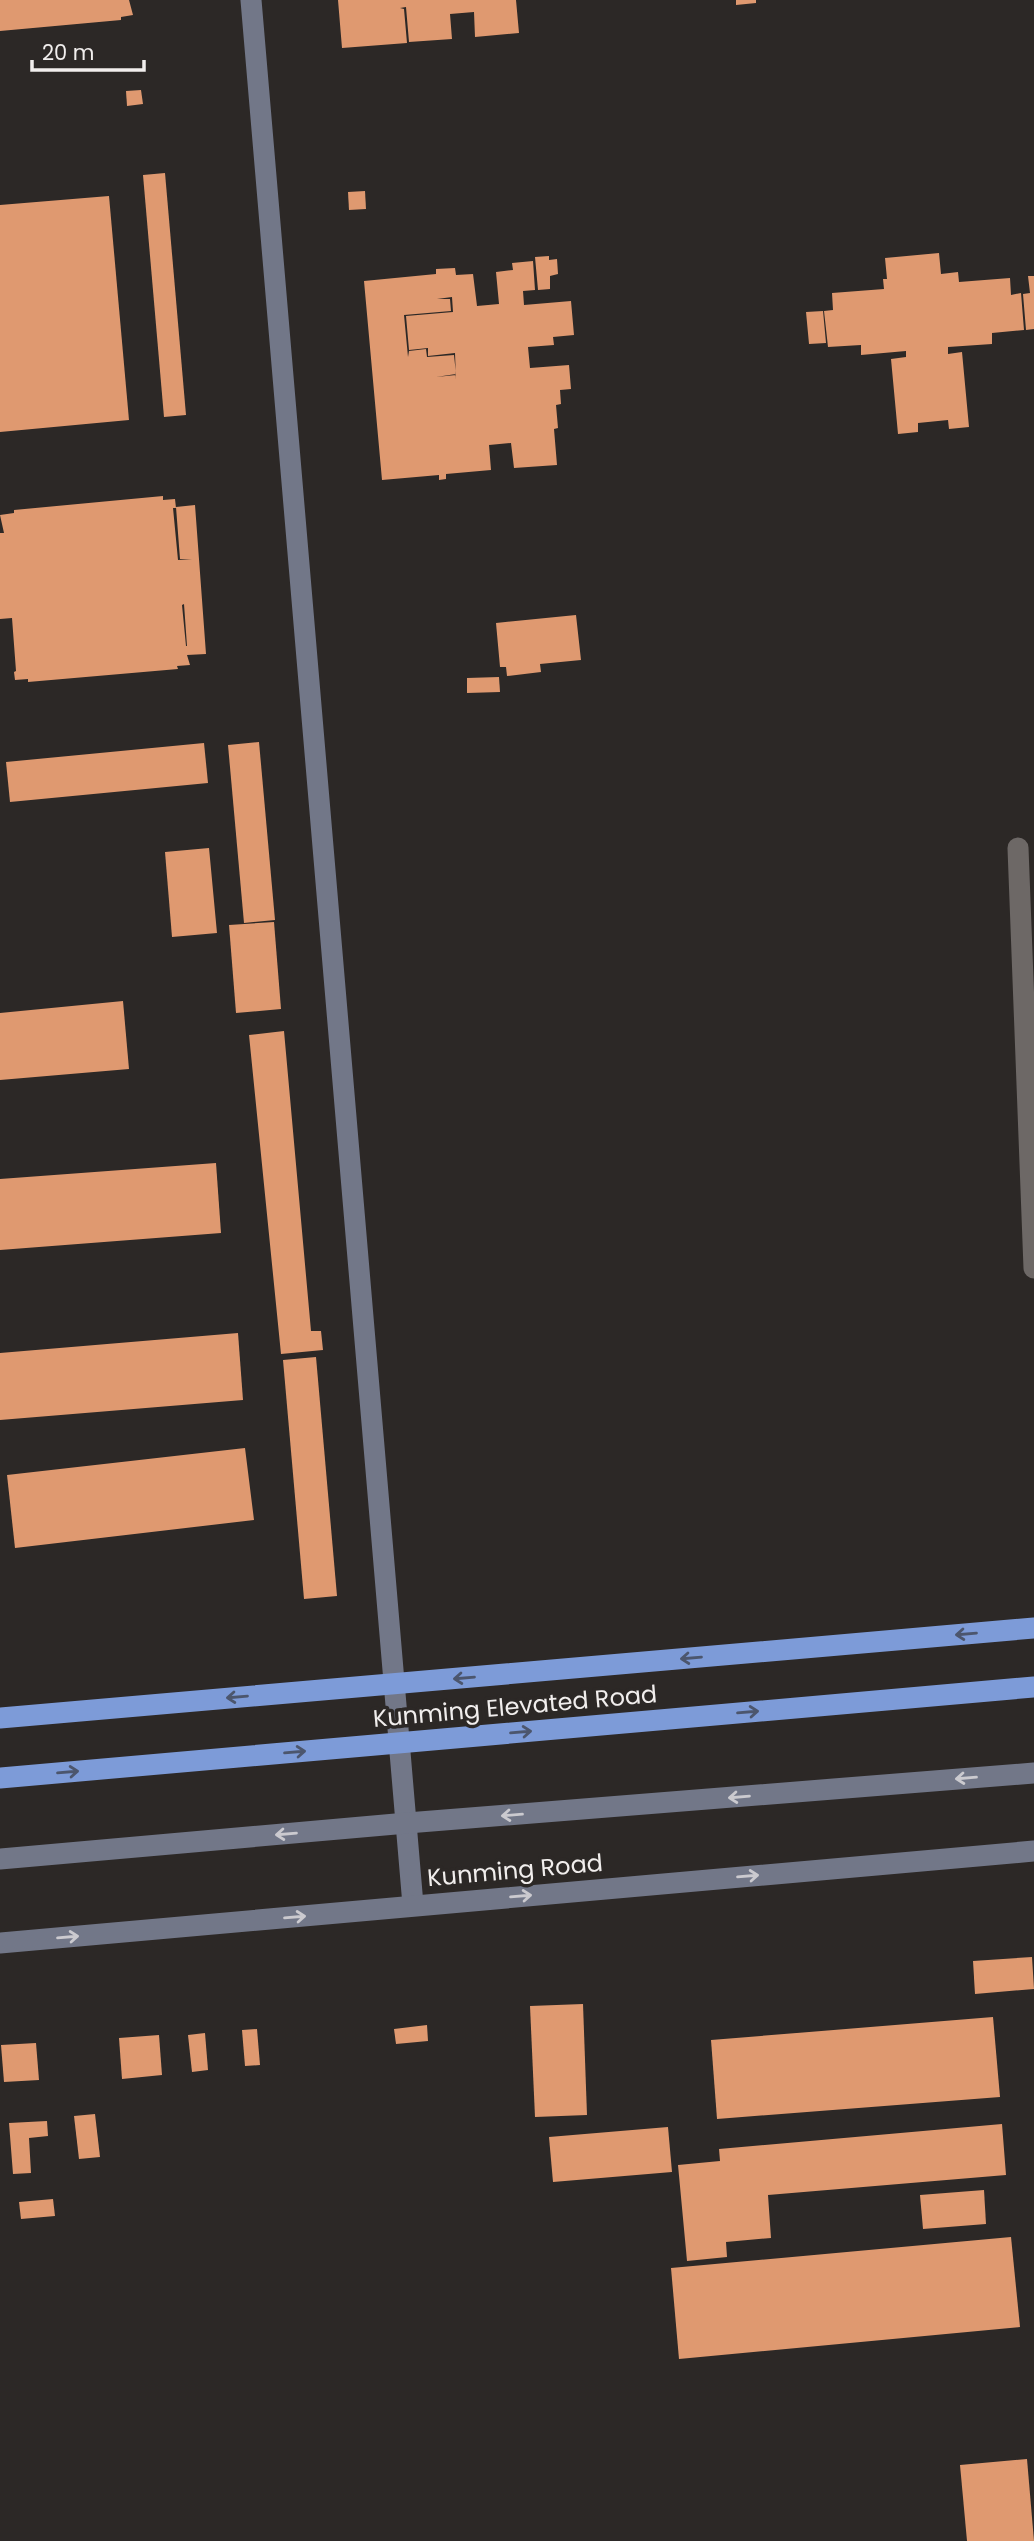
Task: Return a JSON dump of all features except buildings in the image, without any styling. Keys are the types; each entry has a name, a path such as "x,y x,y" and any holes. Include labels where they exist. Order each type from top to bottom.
{"highway":[{"name":"Kunming Elevated Road","path":"0,1718 1034,1628"},
{"name":"Kunming Elevated Road","path":"0,1778 1034,1687"}],"main road":[{"path":"251,0 413,1905"},
{"path":"0,1860 407,1823 1034,1773"},
{"name":"Kunming Road","path":"0,1943 1034,1851"}],"lane":[{"path":"1018,848 1034,1269"}]}
